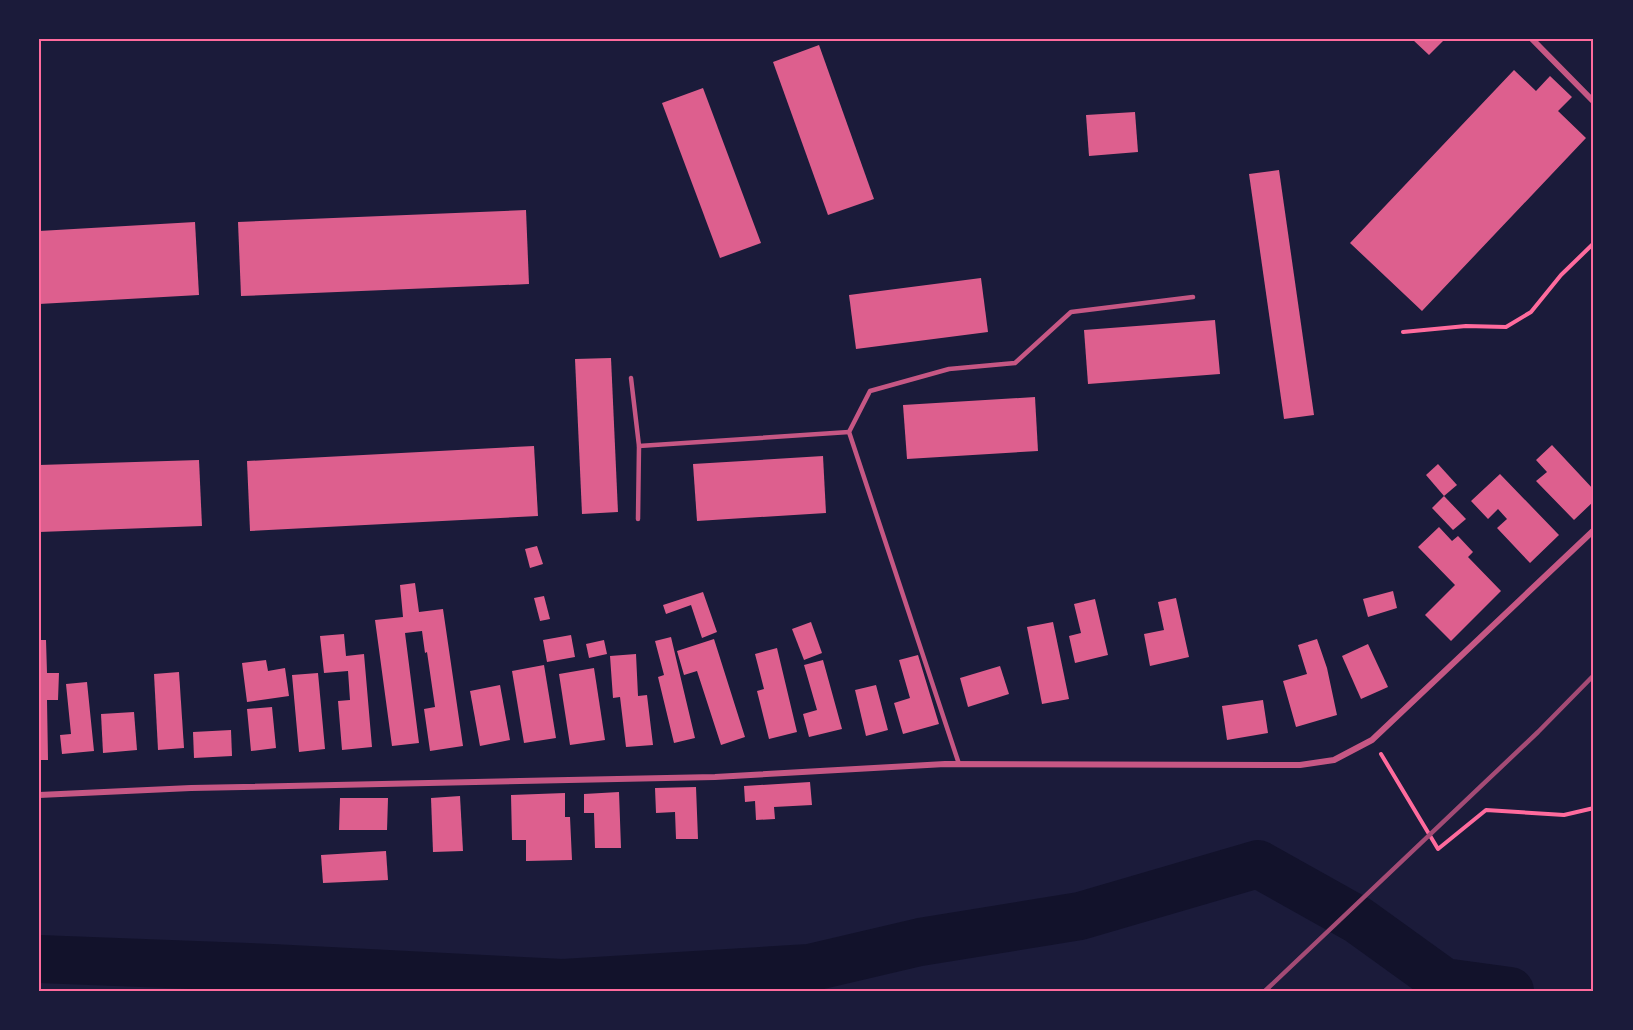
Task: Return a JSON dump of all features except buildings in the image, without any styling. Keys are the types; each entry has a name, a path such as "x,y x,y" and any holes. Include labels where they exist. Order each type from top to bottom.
{"street":[{"path":"1532,39 1594,102"},
{"path":"39,795 191,788 715,777 959,764 1300,765 1334,760 1372,740 1594,530"}],"lane":[{"path":"959,764 849,432 870,392 949,369 1015,363 1071,312 1193,297"},
{"path":"631,378 639,446 638,519"},
{"path":"639,446 849,432"}],"path":[{"path":"1403,332 1466,326 1506,327 1531,312 1561,275 1594,243"},
{"path":"1372,740 1438,849 1486,810 1564,815 1594,808"}],"waterway":[{"path":"39,959 563,983 809,968 920,942 1080,916 1258,864 1358,920 1444,982 1510,991"}],"railway":[{"path":"1265,991 1538,732 1594,675"}]}
